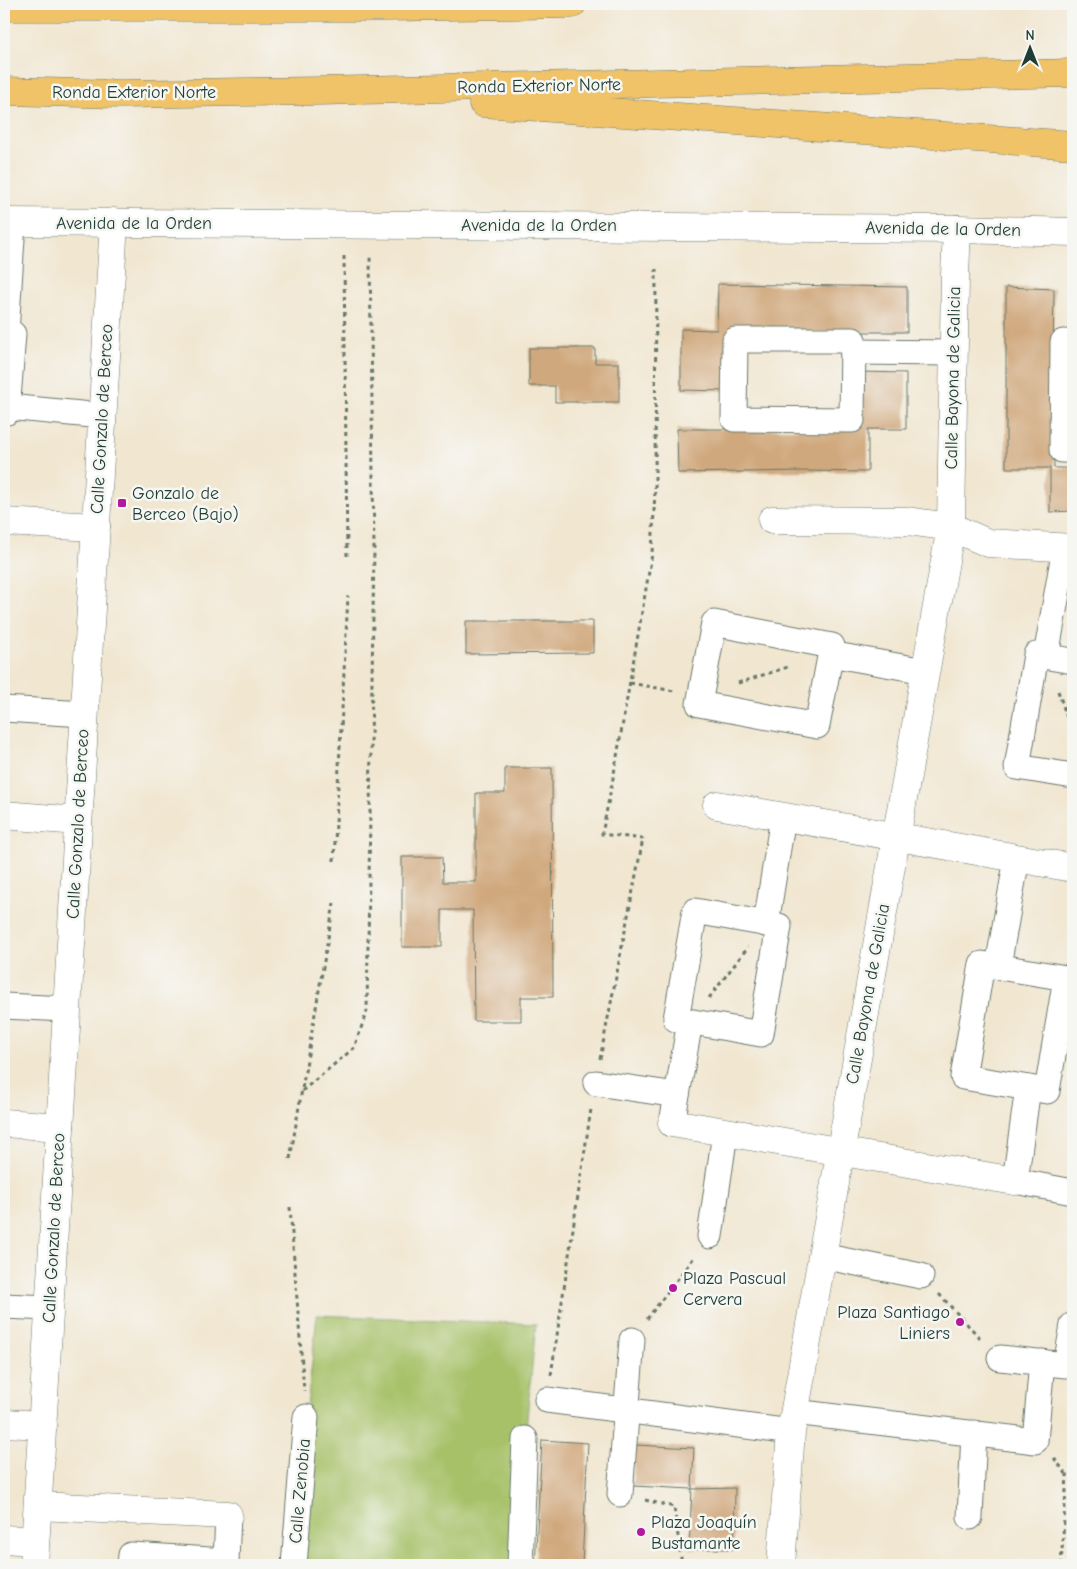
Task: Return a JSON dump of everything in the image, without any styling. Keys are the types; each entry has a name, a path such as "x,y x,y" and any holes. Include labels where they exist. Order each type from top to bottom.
{"highway":[{"path":"4,8 388,8 572,4"},
{"name":"Ronda Exterior Norte","path":"4,91 120,94 319,91 1073,73"},
{"path":"319,91 1073,145"}],"street":[{"name":"Avenida de la Orden","path":"8,222 957,229 1073,232"},
{"path":"8,222 5,334 13,334 6,410 102,416"},
{"name":"Calle Gonzalo de Berceo","path":"35,1553 114,222"},
{"name":"Calle Bayona de Galicia","path":"781,1565 792,1422 951,527 953,353 957,229"},
{"path":"735,340 853,340 853,352 852,420 734,419 735,340"},
{"path":"1073,343 1063,342 1062,450 1073,450"},
{"path":"853,352 953,353"},
{"path":"772,520 907,521 951,527 988,542 1069,548 1046,656"},
{"path":"4,522 96,527"},
{"path":"714,623 832,646 830,654 816,726 699,704 714,623"},
{"path":"830,654 925,671"},
{"path":"1073,661 1036,655 1017,767 1073,776"},
{"path":"4,709 84,714"},
{"path":"717,805 1073,868"},
{"path":"4,815 78,821"},
{"path":"766,924 783,816"},
{"path":"998,966 1017,858"},
{"path":"695,911 766,924 779,926 760,1034 676,1020 695,911"},
{"path":"982,964 998,966 1066,978 1047,1091 962,1077 982,964"},
{"path":"4,1006 66,1009"},
{"path":"690,1022 672,1123 1073,1192"},
{"path":"596,1083 677,1095"},
{"path":"1015,1181 1028,1088"},
{"path":"4,1123 60,1126"},
{"path":"710,1236 726,1132"},
{"path":"822,1256 921,1276"},
{"path":"4,1306 50,1308"},
{"path":"1000,1358 1066,1364 1073,1325"},
{"path":"620,1494 632,1340"},
{"path":"548,1400 627,1411 974,1433 1035,1441 1042,1362"},
{"name":"Calle Zenobia","path":"294,1565 306,1417"},
{"path":"4,1423 43,1425"},
{"path":"970,1517 974,1433"},
{"path":"520,1565 525,1439"},
{"path":"38,1506 228,1515 226,1563 131,1555 130,1565"},
{"path":"4,1539 35,1553"}],"path":[{"path":"344,256 347,557"},
{"path":"302,1090 354,1048 367,1011 374,549 370,256"},
{"path":"548,1400 596,1083 643,839 602,834 652,554 655,490 656,268"},
{"path":"334,861 348,596"},
{"path":"1046,656 1073,736"},
{"path":"290,1159 334,903"},
{"path":"690,1022 766,924"},
{"path":"290,1207 306,1417"},
{"path":"632,1340 710,1236"},
{"path":"921,1276 1000,1358"},
{"path":"1055,1459 1067,1475 1061,1565"},
{"path":"1067,1475 1073,1476"},
{"path":"620,1494 674,1507 682,1565"}],"green space":[{"path":"317,1315 536,1324 525,1439 520,1565 294,1565 306,1417"}],"building":[{"path":"718,284 907,287 907,332 728,330 727,391 681,390 681,329 717,330"},
{"path":"1006,287 1054,289 1054,468 1073,468 1073,511 1050,512 1050,468 1006,468"},
{"path":"529,348 595,348 595,363 619,363 619,402 555,402 555,386 529,386"},
{"path":"860,372 906,373 906,429 868,429 868,472 678,473 677,429 859,429"},
{"path":"466,621 593,621 593,653 466,654"},
{"path":"505,768 552,768 553,997 521,997 521,1021 474,1021 473,910 442,910 442,947 402,947 402,857 442,857 443,882 476,882 476,793 505,793"},
{"path":"542,1440 588,1443 582,1565 535,1565"},
{"path":"635,1445 694,1448 692,1489 633,1486"},
{"path":"735,1488 734,1549 689,1549 692,1489"}],"place":[{"name":"Gonzalo de Berceo (Bajo)","path":"122,503"},
{"name":"Plaza Pascual Cervera","path":"673,1288"},
{"name":"Plaza Santiago Liniers","path":"960,1322"},
{"name":"Plaza Joaquín Bustamante","path":"641,1532"}]}
